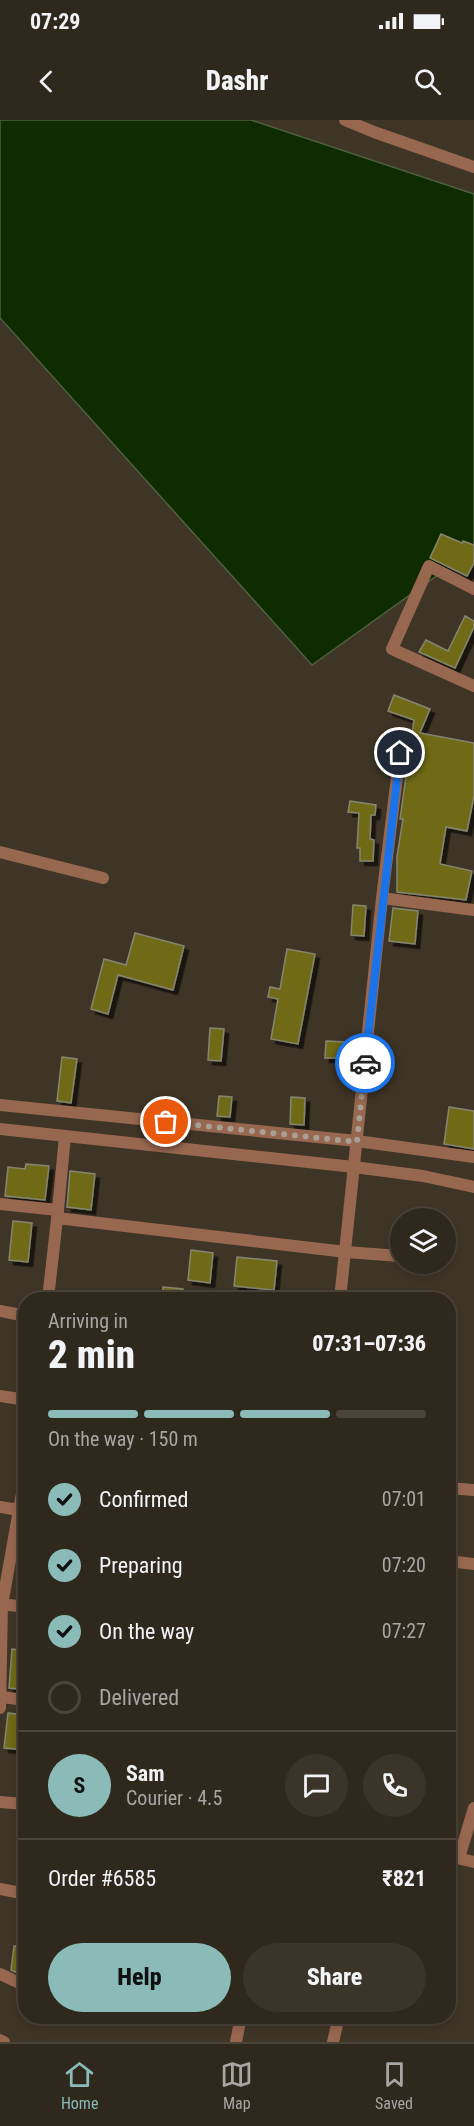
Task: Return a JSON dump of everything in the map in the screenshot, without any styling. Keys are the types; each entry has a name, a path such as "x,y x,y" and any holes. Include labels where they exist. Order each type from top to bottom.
{"street":[{"path":"345,120 474,167"},
{"path":"474,589 429,566 393,649 474,686"},
{"path":"341,1292 382,898 400,753"},
{"path":"0,852 104,878"},
{"path":"382,898 474,910"},
{"path":"0,1105 357,1142 474,1157"},
{"path":"0,1129 354,1167 423,1176 474,1187"},
{"path":"49,1292 65,1136"},
{"path":"0,1204 58,1214 346,1252 390,1255"},
{"path":"0,1311 18,1314"},
{"path":"0,1396 18,1399"},
{"path":"456,1489 474,1490"},
{"path":"0,1507 18,1510"},
{"path":"18,1529 1,1605 1,1703 18,1701"},
{"path":"456,1562 474,1564"},
{"path":"1,1605 18,1606"},
{"path":"0,1802 18,1803"},
{"path":"456,1852 474,1808"},
{"path":"456,1858 474,1862"},
{"path":"0,1889 18,1892"},
{"path":"0,1974 18,1982"},
{"path":"236,2042 239,2024"},
{"path":"333,2042 337,2024"}],"shaded area":[{"path":"0,120 251,120 474,194 474,549 312,665 0,318"}],"building":[{"path":"441,534 462,543 463,541 474,545 474,563 467,576 430,558"},
{"path":"465,616 474,621 474,627 455,668 419,652 426,640 448,651"},
{"path":"394,695 430,709 420,733 474,743 474,796 467,831 446,827 440,864 472,871 466,900 397,892 397,856 403,819 400,819 414,720 388,711"},
{"path":"350,801 376,805 375,815 371,815 370,839 374,840 373,861 360,861 360,848 357,848 359,813 348,812"},
{"path":"353,905 366,906 364,936 351,935"},
{"path":"393,908 418,911 415,944 389,941"},
{"path":"135,933 184,946 173,990 118,975 108,1014 91,1009 104,959 126,965"},
{"path":"287,949 315,954 298,1044 271,1039 278,999 268,997 270,987 280,989"},
{"path":"210,1028 224,1029 221,1061 208,1060"},
{"path":"326,1041 346,1042 345,1058 325,1058"},
{"path":"62,1057 77,1059 71,1103 57,1101"},
{"path":"219,1096 232,1097 230,1117 217,1116"},
{"path":"291,1097 305,1098 304,1125 290,1124"},
{"path":"449,1107 474,1111 474,1149 444,1144"},
{"path":"26,1164 49,1166 45,1200 5,1196 8,1167 25,1169"},
{"path":"70,1171 95,1174 91,1210 67,1207"},
{"path":"13,1221 32,1223 28,1262 9,1260"},
{"path":"191,1250 213,1253 210,1283 188,1280"},
{"path":"237,1257 277,1261 274,1290 234,1286"},
{"path":"163,1287 183,1289 183,1292 163,1292"},
{"path":"12,1649 18,1650 18,1689 9,1688"},
{"path":"8,1713 18,1714 18,1749 4,1748"},
{"path":"14,1946 18,1947 18,1973 11,1970"}],"way so far":[{"path":"166,1122 357,1142 365,1063"}],"route":[{"path":"365,1063 400,753"}]}
